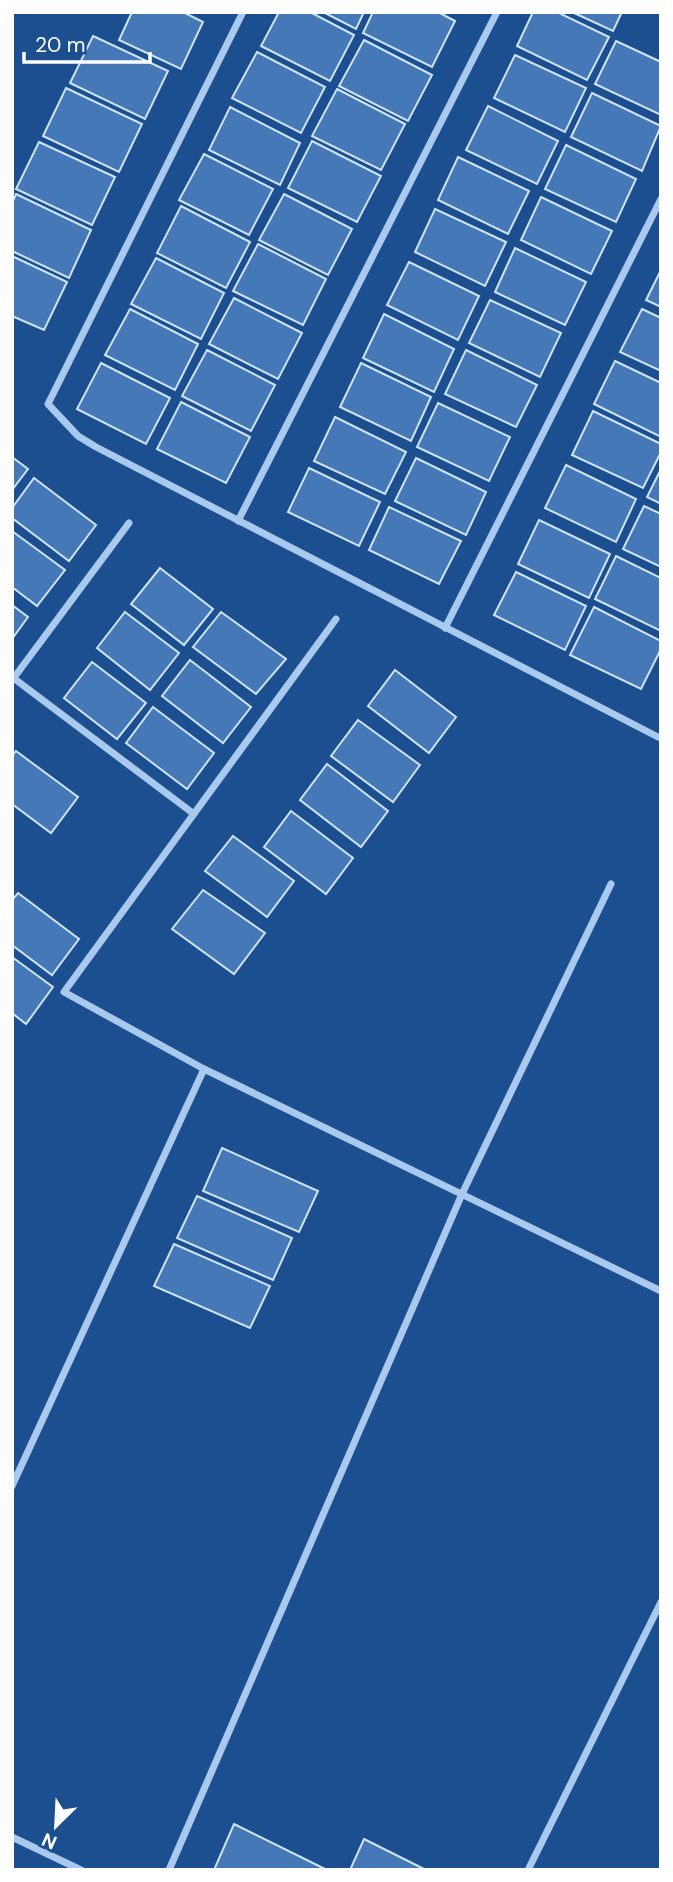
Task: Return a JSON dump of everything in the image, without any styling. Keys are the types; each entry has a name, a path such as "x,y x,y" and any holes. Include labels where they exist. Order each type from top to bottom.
{"street":[{"path":"243,12 48,404 78,436 96,447 660,736"},
{"path":"239,521 497,12"},
{"path":"446,628 661,199"},
{"path":"129,523 13,678 194,814"},
{"path":"336,619 64,992 204,1069 661,1291"},
{"path":"169,1870 462,1194 611,884"},
{"path":"12,1486 204,1069"},
{"path":"528,1870 661,1602"},
{"path":"12,1837 81,1870"}],"building":[{"path":"132,12 183,12 203,22 181,69 119,40"},
{"path":"279,12 310,12 354,35 330,81 261,46"},
{"path":"323,12 364,12 356,29"},
{"path":"373,12 438,12 455,21 432,67 363,33"},
{"path":"533,12 557,12 609,37 587,80 517,46"},
{"path":"572,12 622,12 613,31"},
{"path":"93,36 168,71 145,119 70,83"},
{"path":"364,40 432,75 408,121 339,86"},
{"path":"616,41 661,62 661,115 595,84"},
{"path":"257,52 325,87 301,133 232,98"},
{"path":"515,55 586,88 565,132 494,98"},
{"path":"66,88 142,124 119,172 43,136"},
{"path":"337,89 405,124 381,170 312,136"},
{"path":"592,93 661,126 642,171 571,137"},
{"path":"488,106 558,141 537,184 466,150"},
{"path":"230,107 300,143 280,185 209,150"},
{"path":"312,141 381,176 357,222 288,188"},
{"path":"39,142 115,177 92,225 16,189"},
{"path":"566,145 636,179 616,222 545,189"},
{"path":"204,154 273,189 249,235 179,200"},
{"path":"458,157 529,191 508,234 438,200"},
{"path":"16,194 91,230 69,278 12,251 12,203"},
{"path":"284,194 352,229 328,275 259,240"},
{"path":"541,197 612,231 591,274 521,240"},
{"path":"181,206 250,242 226,288 157,253"},
{"path":"435,209 506,242 485,286 415,252"},
{"path":"258,244 326,279 303,325 233,291"},
{"path":"515,248 586,282 565,325 495,292"},
{"path":"12,256 67,282 44,330 12,316"},
{"path":"156,258 224,293 201,339 131,304"},
{"path":"409,262 479,296 458,340 387,305"},
{"path":"661,270 661,307 646,300"},
{"path":"234,298 302,333 278,379 209,344"},
{"path":"490,300 561,333 540,377 469,343"},
{"path":"130,309 198,344 175,390 105,355"},
{"path":"642,309 661,318 661,371 620,352"},
{"path":"384,314 454,349 434,392 363,358"},
{"path":"207,350 275,385 251,431 182,396"},
{"path":"466,350 537,385 516,427 445,394"},
{"path":"615,361 661,383 661,437 594,404"},
{"path":"101,363 170,398 146,444 77,409"},
{"path":"361,363 431,397 411,441 340,407"},
{"path":"181,402 250,437 226,483 157,449"},
{"path":"438,403 510,437 489,481 417,447"},
{"path":"593,411 661,444 661,452 643,488 572,455"},
{"path":"335,417 406,452 385,494 314,461"},
{"path":"12,457 28,469 12,490"},
{"path":"416,458 486,492 466,535 395,501"},
{"path":"566,465 636,499 616,542 545,508"},
{"path":"309,468 380,502 359,546 288,512"},
{"path":"661,469 661,504 647,497"},
{"path":"34,478 96,525 69,561 12,518 12,508"},
{"path":"644,506 661,514 661,567 623,549"},
{"path":"389,507 461,541 439,584 369,550"},
{"path":"539,520 610,554 589,598 518,564"},
{"path":"12,531 65,570 37,606 12,587"},
{"path":"616,556 661,578 661,631 595,599"},
{"path":"160,568 213,609 184,645 131,604"},
{"path":"516,572 586,606 565,650 494,615"},
{"path":"12,605 28,617 12,639"},
{"path":"594,607 661,641 661,649 641,689 570,655"},
{"path":"125,612 179,653 150,690 97,648"},
{"path":"221,612 286,659 256,694 193,647"},
{"path":"190,660 251,707 223,743 162,696"},
{"path":"92,662 146,703 117,739 64,698"},
{"path":"395,670 456,717 429,753 368,706"},
{"path":"153,707 214,753 187,789 126,743"},
{"path":"358,720 420,765 393,802 331,756"},
{"path":"16,751 78,797 51,833 12,804 12,756"},
{"path":"327,764 388,811 361,847 300,800"},
{"path":"291,811 353,858 326,894 264,847"},
{"path":"233,836 294,881 267,917 205,871"},
{"path":"203,890 265,933 234,974 172,929"},
{"path":"18,893 79,939 52,975 12,945 12,900"},
{"path":"12,957 53,987 26,1024 12,1013"},
{"path":"222,1148 318,1191 299,1232 203,1191"},
{"path":"197,1196 292,1238 273,1280 177,1238"},
{"path":"174,1244 270,1286 250,1328 154,1286"},
{"path":"234,1824 327,1870 214,1870"},
{"path":"364,1839 426,1870 350,1870"}]}
